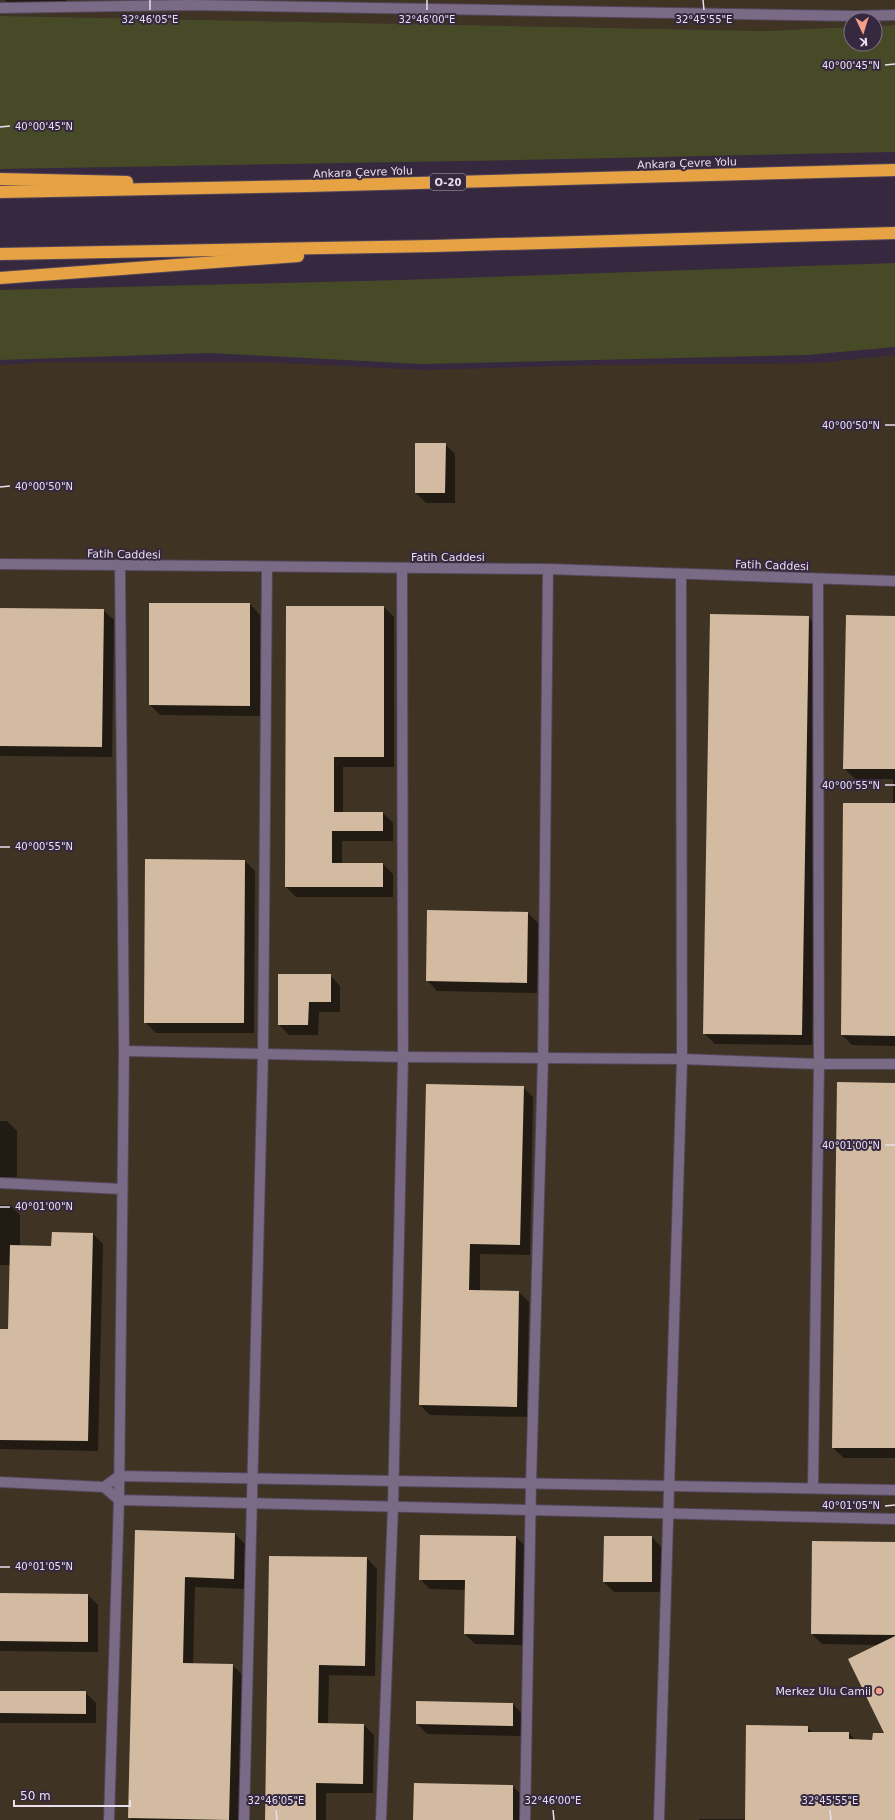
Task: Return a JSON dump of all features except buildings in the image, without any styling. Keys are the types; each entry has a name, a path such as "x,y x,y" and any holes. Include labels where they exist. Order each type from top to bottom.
{"highway":[{"name":"Ankara Çevre Yolu","path":"0,192 306,186 895,170"},
{"path":"0,179 306,186"},
{"path":"0,254 433,246 895,233"},
{"path":"0,278 433,246"}],"street":[{"path":"0,8 30,4 90,3 190,5 416,4 855,16 895,15"},
{"name":"Fatih Caddesi","path":"0,564 548,569 895,581"},
{"path":"109,1820 119,1500 124,1051 120,566"},
{"path":"244,1820 262,1053 267,567"},
{"path":"381,1820 393,1506 403,1057 402,568"},
{"path":"525,1820 543,1058 548,569"},
{"path":"659,1820 670,1513 682,1059 681,574"},
{"path":"813,1488 819,1064 818,579"},
{"path":"124,1051 403,1057 682,1059 819,1064 895,1064"},
{"path":"0,1183 122,1188"},
{"path":"104,1487 119,1476 895,1490"},
{"path":"0,1482 104,1487 119,1500 895,1519"}],"shaded area":[{"path":"0,0 895,0 895,25 883,26 883,12 843,12 843,27 766,31 0,16"},
{"path":"895,355 895,1820 0,1820 0,365 45,362 265,362 424,370 590,365 816,363"}],"green space":[{"path":"0,16 766,31 843,27 843,52 883,52 883,26 895,25 895,152 0,169"},
{"path":"895,263 895,347 807,355 421,364 209,353 0,360 0,290 400,280"}],"place":[{"name":"Merkez Ulu Camii","path":"879,1691"}]}
